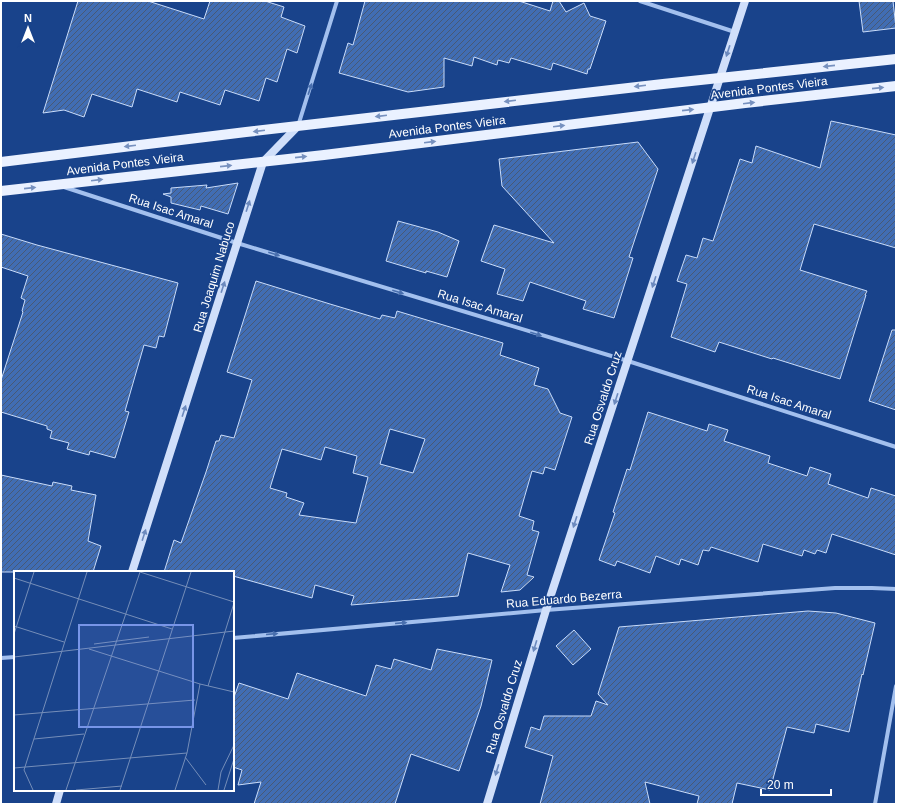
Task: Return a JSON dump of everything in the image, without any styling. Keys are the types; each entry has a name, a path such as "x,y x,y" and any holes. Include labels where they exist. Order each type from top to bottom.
{"main road":[{"name":"Avenida Pontes Vieira","path":"1,162 720,77 896,59"},
{"name":"Avenida Pontes Vieira","path":"1,191 262,162 896,86"}],"street":[{"name":"Rua Joaquim Nabuco","path":"132,571 262,162 298,126 337,1"},
{"path":"640,1 735,32"},
{"name":"Rua Osvaldo Cruz","path":"487,804 546,610 745,1"},
{"name":"Rua Isac Amaral","path":"58,185 237,243 628,362 896,447"},
{"name":"Rua Eduardo Bezerra","path":"234,638 546,610 835,588 872,588 896,590"},
{"path":"1,658 14,657"},
{"path":"875,804 896,686"},
{"path":"56,804 60,791"}],"building":[{"path":"78,1 148,1 204,19 210,1 265,1 284,7 281,17 305,26 297,53 287,49 277,82 266,78 259,101 225,90 220,105 180,92 177,102 137,89 132,107 92,94 84,117 64,110 43,113"},
{"path":"365,1 519,1 550,11 553,1 559,1 566,12 584,3 590,16 606,21 587,74 553,63 551,70 511,58 509,63 498,60 497,65 474,57 472,66 444,58 444,87 408,92 339,73 348,43 353,45"},
{"path":"859,1 893,1 896,28 863,32"},
{"path":"831,121 896,135 896,248 814,224 800,270 867,291 840,379 719,342 715,352 671,337 687,284 677,281 686,255 697,258 703,238 713,241 740,159 752,163 756,146 820,168"},
{"path":"638,142 658,169 629,257 633,258 614,318 583,309 586,301 530,282 523,301 497,294 505,269 481,261 494,225 554,243 502,186 499,159"},
{"path":"238,183 228,214 201,206 200,210 171,203 171,197 163,194 171,193 171,188 207,185 206,188"},
{"path":"398,221 438,232 459,241 447,277 426,271 426,273 386,261"},
{"path":"1,234 178,283 164,337 159,336 156,348 144,345 125,411 129,412 115,458 90,451 89,455 67,449 69,443 50,438 52,431 47,429 47,426 1,412 1,380 23,312 25,300 21,298 28,276 1,267"},
{"path":"256,281 380,319 382,315 395,318 397,311 503,343 500,355 539,368 534,385 548,389 560,413 572,417 555,470 545,467 543,474 532,471 519,516 534,521 532,530 539,532 527,575 534,577 520,590 501,592 510,565 468,553 458,596 351,605 354,596 315,585 312,598 234,576 234,571 164,571 174,540 181,543 216,441 219,441 221,435 234,438 252,380 227,372","holes":["390,429 425,439 413,473 380,464","325,447 357,456 353,473 368,477 356,523 299,515 304,503 286,497 287,493 270,488 282,449 321,460"]},
{"path":"892,330 896,330 896,410 869,401"},
{"path":"648,412 707,431 709,424 728,430 724,441 770,456 768,463 807,476 810,467 831,474 828,484 868,498 871,488 896,496 896,555 832,534 826,553 817,550 815,554 804,550 802,556 763,544 758,562 711,547 709,551 703,550 698,565 681,559 679,565 656,556 650,573 617,561 615,566 599,560 615,513 613,512 627,469 630,470"},
{"path":"1,475 52,486 53,482 72,486 71,490 96,495 88,541 101,546 93,571 1,572"},
{"path":"808,611 836,613 875,623 849,732 816,724 814,733 787,727 770,790 737,783 732,804 697,804 699,796 645,782 650,804 540,804 553,756 525,747 531,727 540,730 544,716 591,716 596,701 608,705 598,694 619,627"},
{"path":"574,630 591,649 573,665 556,646"},
{"path":"437,649 492,660 481,706 459,771 411,754 395,804 254,804 261,782 238,785 242,770 234,767 234,697 239,683 288,699 297,673 366,696 376,665 391,669 394,659 431,670"}]}
